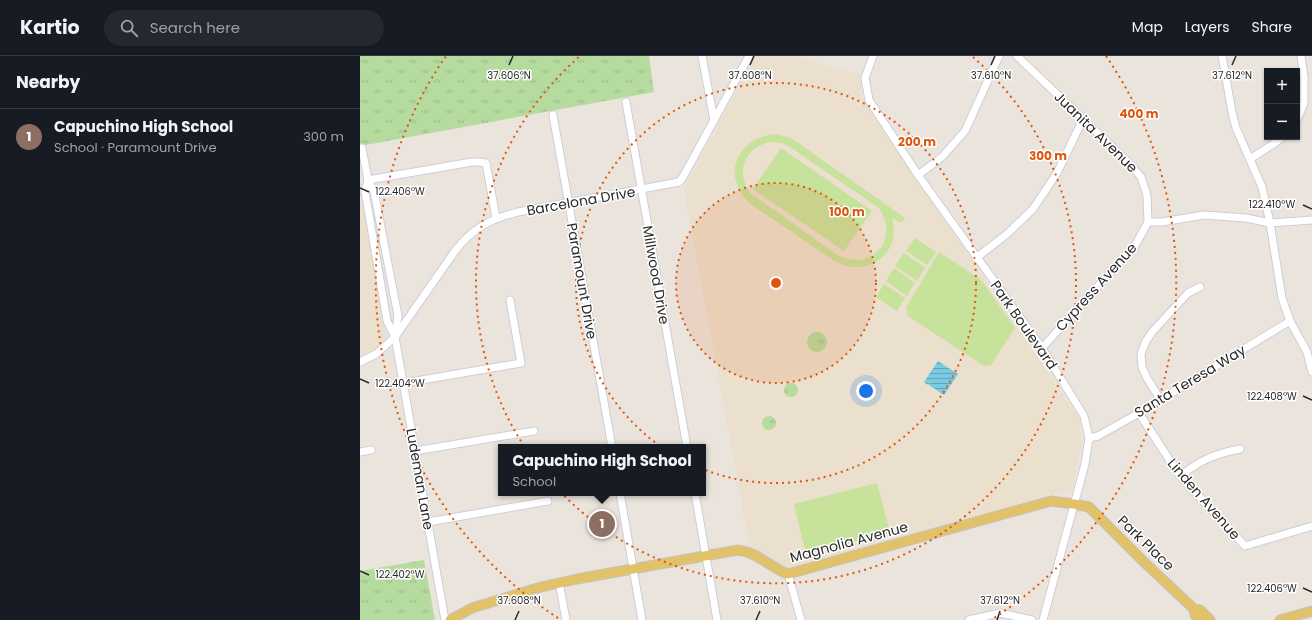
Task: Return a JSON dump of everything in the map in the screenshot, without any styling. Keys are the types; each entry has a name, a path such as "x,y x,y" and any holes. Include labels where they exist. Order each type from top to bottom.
{"main road":[{"name":"Magnolia Avenue","path":"450,620 472,608 523,592 559,582 633,568 738,550 750,553 788,574 1052,501 1074,504"},
{"name":"Park Place","path":"1074,504 1089,507 1194,609 1200,610 1210,620"},
{"name":"Park Place","path":"1194,609 1195,615 1199,620"},
{"path":"1280,620 1312,611"}],"street":[{"path":"702,56 714,120"},
{"name":"Barcelona Drive","path":"360,362 376,354 395,337 463,240 474,231 496,218 518,212 678,182 683,177 748,56"},
{"name":"Park Boulevard","path":"873,56 865,78 869,100 918,175 976,258 1042,348 1084,416 1089,438 1085,464 1044,620"},
{"path":"918,175 942,157 965,131 999,56"},
{"name":"Juanita Avenue","path":"1017,56 1127,161 1141,177 1147,195 1148,222"},
{"path":"1222,56 1232,112 1242,145 1250,159 1262,187 1270,222 1282,298 1290,321 1307,352 1312,372"},
{"path":"1300,113 1304,103 1304,77 1301,56"},
{"name":"Millwood Drive","path":"626,102 686,444"},
{"name":"Paramount Drive","path":"553,115 611,444"},
{"path":"976,258 1007,234 1033,209 1057,173 1083,119"},
{"path":"1250,159 1278,140"},
{"name":"Ludeman Lane","path":"362,148 368,180 374,190 398,316 395,337"},
{"path":"368,180 472,162 486,163 496,218"},
{"name":"Ludeman Lane","path":"368,180 365,191 387,321 395,337 404,383 445,620"},
{"path":"1148,222 1162,222 1204,215 1246,218 1270,222 1312,220"},
{"name":"Cypress Avenue","path":"1042,348 1136,244 1148,222"},
{"path":"1160,399 1142,367 1141,354 1145,343 1152,332 1188,293 1200,287"},
{"path":"404,383 521,362 510,300"},
{"name":"Santa Teresa Way","path":"1089,438 1098,436 1138,413 1290,321"},
{"name":"Linden Avenue","path":"1138,413 1180,476 1245,546 1312,526"},
{"path":"415,451 534,431"},
{"path":"1180,476 1198,462 1224,452 1240,448"},
{"path":"360,452 371,450"},
{"path":"621,496 642,620"},
{"path":"696,496 717,620"},
{"path":"428,522 548,501"},
{"path":"788,574 801,620"},
{"path":"559,582 566,620"},
{"path":"969,620 1000,613 1032,620"}],"shaded area":[{"path":"755,56 793,56 862,76 861,97 1080,420 1081,449 1071,489 789,569 750,548 684,190"},
{"path":"360,184 387,339 360,361"}],"green space":[{"path":"360,56 649,56 654,92 360,146"},
{"path":"776,134 794,140 905,218 901,223 892,218 894,231 892,242 887,252 880,260 870,265 860,267 848,266 836,262 752,205 742,195 736,183 735,172 737,161 742,151 750,143 762,137","holes":["769,142 782,143 879,208 885,219 885,241 880,249 872,256 863,259 851,260 839,256 750,193 743,177 744,162 753,150 760,145"]},
{"path":"781,148 872,211 844,251 753,189"},
{"path":"915,238 936,252 927,265 906,251"},
{"path":"939,252 981,280 1015,328 991,365 984,366 908,316 906,308"},
{"path":"904,253 925,268 917,281 895,266"},
{"path":"894,268 915,283 907,296 886,281"},
{"path":"884,284 905,298 897,311 876,297"},
{"path":"817,332 824,335 827,342 824,349 817,352 810,349 807,342 810,335"},
{"path":"788,383 794,383 798,387 798,393 794,397 788,397 784,393 784,387"},
{"path":"766,416 772,416 776,420 776,426 772,430 766,430 762,426 762,420"},
{"path":"877,483 890,533 806,554 794,504"},
{"path":"424,560 435,620 360,620 360,571"}],"water":[{"path":"938,361 958,374 944,395 929,385 931,380 928,385 924,382"}],"place":[{"name":"Capuchino High School","path":"602,524"}]}
